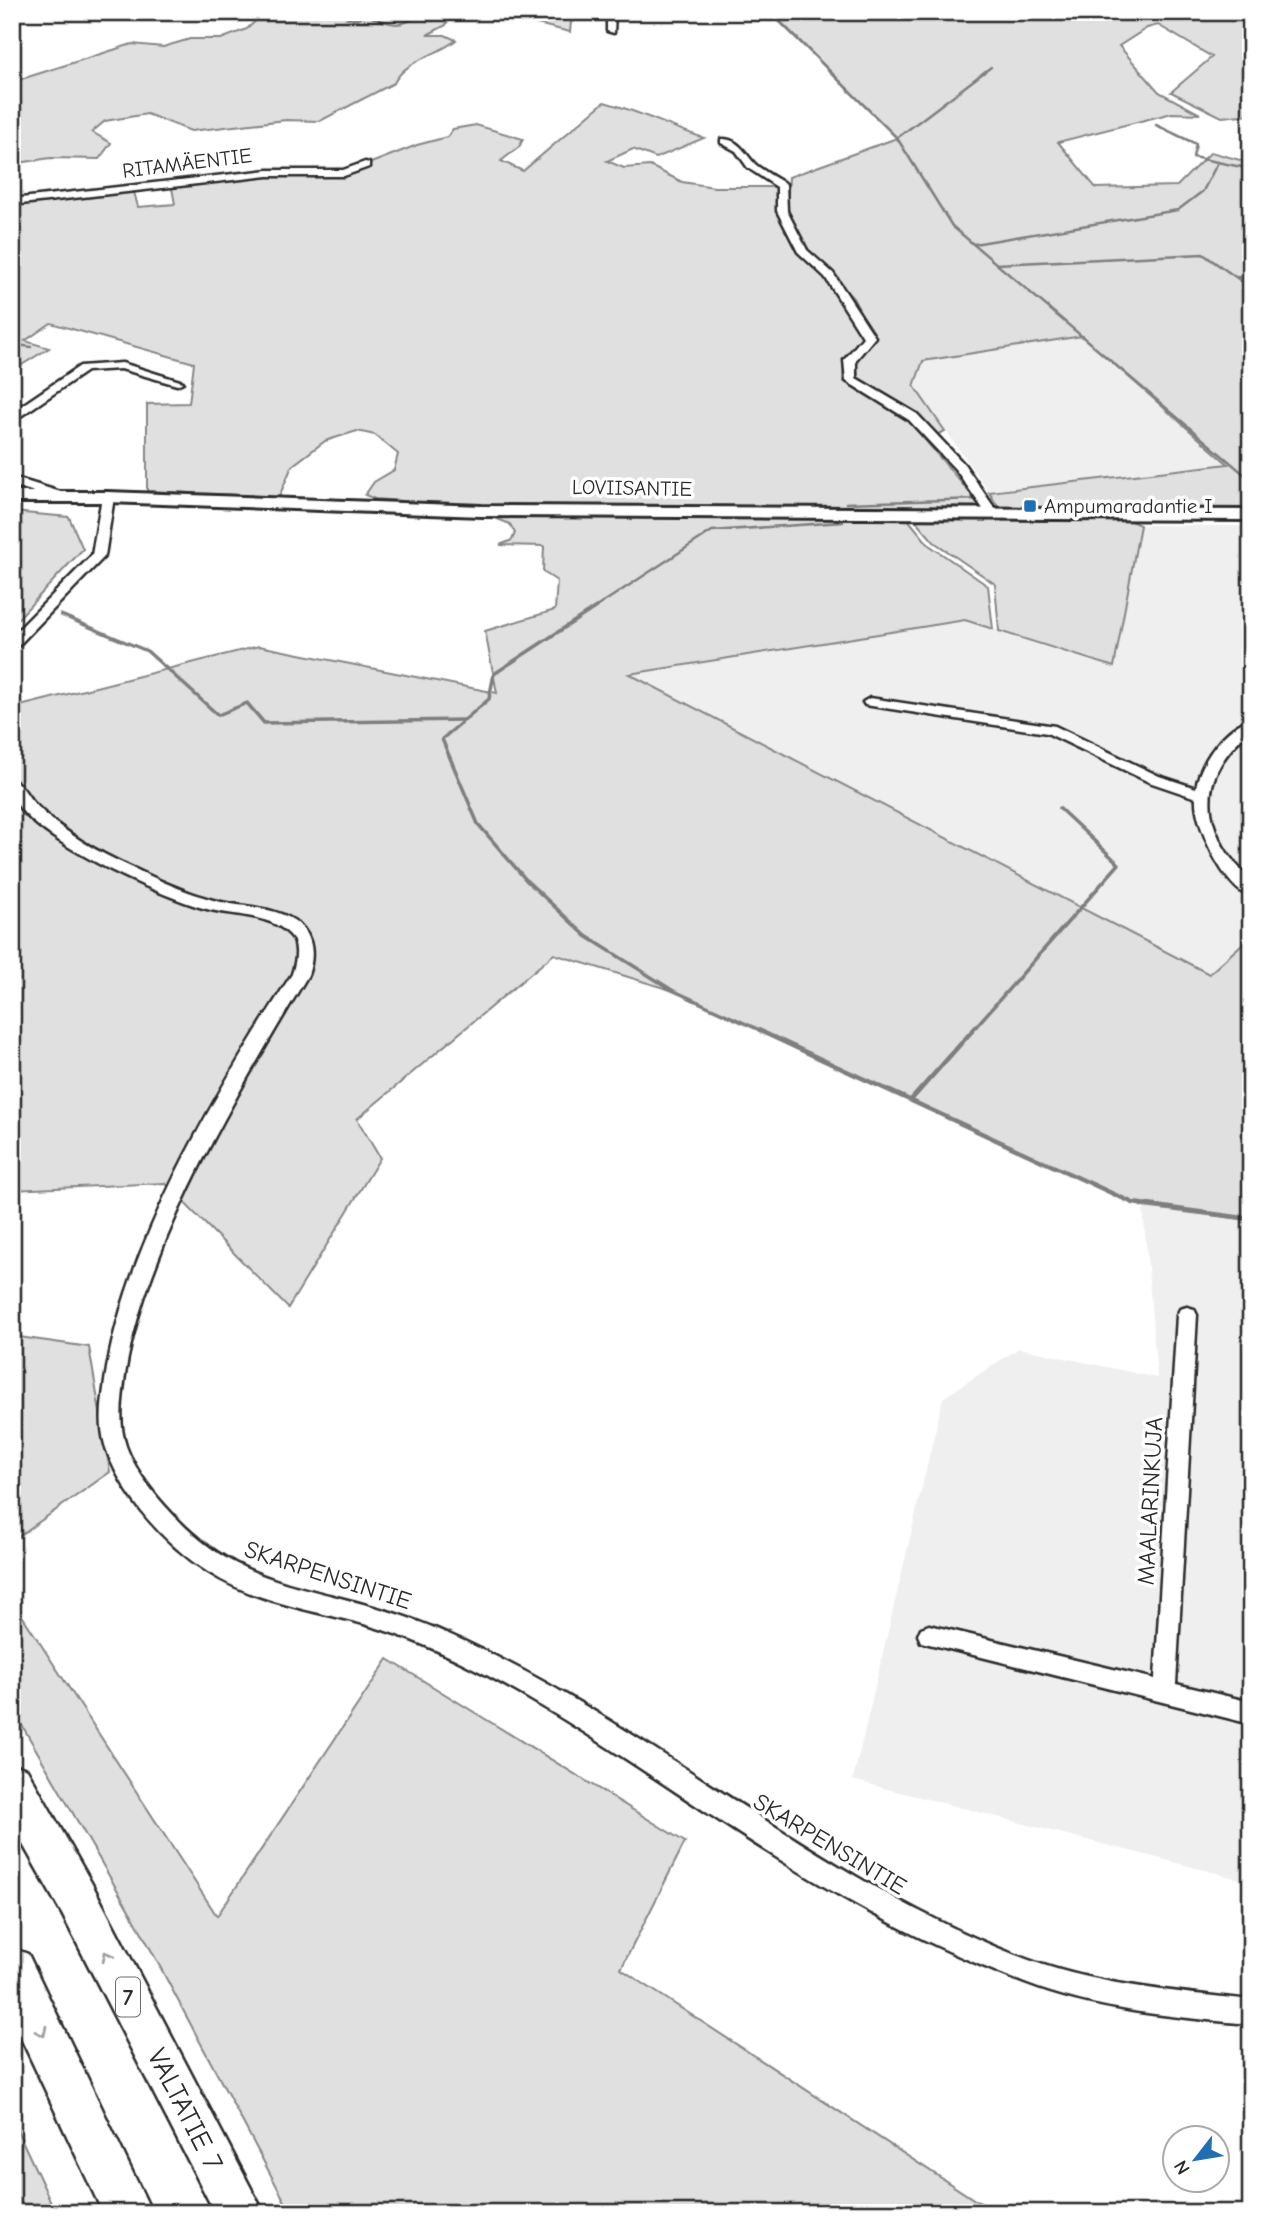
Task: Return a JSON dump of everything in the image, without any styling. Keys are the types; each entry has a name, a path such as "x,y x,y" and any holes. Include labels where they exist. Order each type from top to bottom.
{"highway":[{"name":"VALTATIE 7","path":"12,1784 78,1899 240,2213"},
{"path":"12,1970 128,2213"}],"main road":[{"name":"LOVIISANTIE","path":"12,497 108,497 468,510 1251,515"}],"street":[{"path":"611,12 611,32"},
{"path":"724,141 738,149 752,166 782,186 782,211 803,252 829,275 869,337 850,360 850,379 913,417 960,467 992,513"},
{"name":"RITAMÄENTIE","path":"12,202 268,173 344,173 365,165"},
{"path":"12,418 84,368 122,366 177,382"},
{"path":"12,481 60,496"},
{"path":"12,644 99,556 108,497"},
{"path":"870,702 1050,729 1154,779 1199,794"},
{"path":"1251,723 1229,740 1213,762 1199,794 1206,826 1215,846 1251,892"},
{"name":"SKARPENSINTIE","path":"12,785 42,821 64,839 100,859 192,899 283,922 299,935 305,951 300,975 200,1142 130,1301 117,1358 111,1416 118,1451 153,1506 186,1542 217,1566 266,1588 378,1618 438,1639 494,1667 570,1709 850,1891 927,1930 1077,1988 1136,2000 1251,2012"},
{"name":"MAALARINKUJA","path":"1165,1691 1187,1315"},
{"path":"929,1634 1251,1713"}],"shaded area":[{"path":"265,12 358,12 347,18 356,19 380,12 373,18 397,24 441,12 449,14 446,25 427,35 445,35 456,40 406,68 394,83 320,121 286,120 191,131 147,114 105,121 92,132 111,143 99,159 50,158 12,164 12,82 132,44 163,47 190,39 221,39 247,29"},
{"path":"488,12 592,12 571,22 570,32"},
{"path":"771,12 991,12 1016,20 1033,12 1251,12 1251,114 1222,117 1171,92 1212,57 1158,25 1147,28 1119,46 1159,92 1200,114 1172,113 1058,142 1096,188 1177,186 1211,152 1251,163 1251,509 998,507 989,492 1228,464 1082,336 923,361 914,386 945,431 936,435 916,414 858,379 856,361 874,338 853,298 809,252 787,212 789,177 897,138"},
{"path":"604,102 704,138 656,158 633,149 607,161 624,168 650,166 682,182 714,187 778,187 777,211 798,253 826,277 863,337 844,359 843,381 874,397 908,420 982,507 454,505 375,499 365,495 374,482 394,470 398,454 375,435 357,431 325,441 292,466 279,497 147,491 147,404 189,403 194,363 51,323 25,341 49,348 12,371 12,205 134,192 138,207 175,204 172,188 267,175 343,174 417,145 447,137 453,129 476,125 523,139 519,147 501,161 523,171"},
{"path":"1082,336 1229,465 989,492 914,386 923,361"},
{"path":"12,512 69,517 83,549 12,625"},
{"path":"490,516 907,518 929,545 988,586 993,629 965,620 629,674 1209,974 1251,936 1251,1220 1143,1207 677,992 554,954 357,1119 380,1158 288,1308 165,1183 12,1190 12,708 259,646 497,693 485,631 555,610 557,581 543,572 544,546 500,545 512,540 515,533 510,524"},
{"path":"922,518 1128,520 1140,525 1114,667 999,631 995,584 934,542 916,521"},
{"path":"1140,525 1251,526 1251,936 1209,974 628,674 965,620 1113,666"},
{"path":"1143,1207 1251,1220 1251,1882 853,1780 943,1398 1019,1348 1157,1378"},
{"path":"12,1336 89,1347 110,1472 12,1541"},
{"path":"12,1600 217,1916 388,1659 685,1842 621,1969 978,2202 1006,2213 291,2213 141,1931 12,1708"},
{"path":"12,2119 56,2213 12,2213"}],"waterway":[{"path":"770,12 897,138"},
{"path":"897,138 991,67"},
{"path":"1156,125 1196,144 1193,157 1218,162"},
{"path":"897,138 952,226 1251,480"},
{"path":"974,244 1178,210 1203,191 1218,162"},
{"path":"1218,162 1251,169"},
{"path":"997,264 1203,254 1251,288"},
{"path":"1238,277 1251,277"},
{"path":"12,344 31,347"},
{"path":"846,503 981,499"},
{"path":"593,609 712,531 843,522"},
{"path":"596,607 494,674 489,699 442,739 478,824 527,881 586,936 672,990 764,1032"},
{"path":"61,615 147,651 218,715 247,703 264,723 464,720"},
{"path":"971,1032 1119,864 1059,808"},
{"path":"760,1031 1133,1203 1251,1219"},
{"path":"911,1100 972,1031"}],"place":[{"name":"Ampumaradantie I","path":"1030,506"}]}
